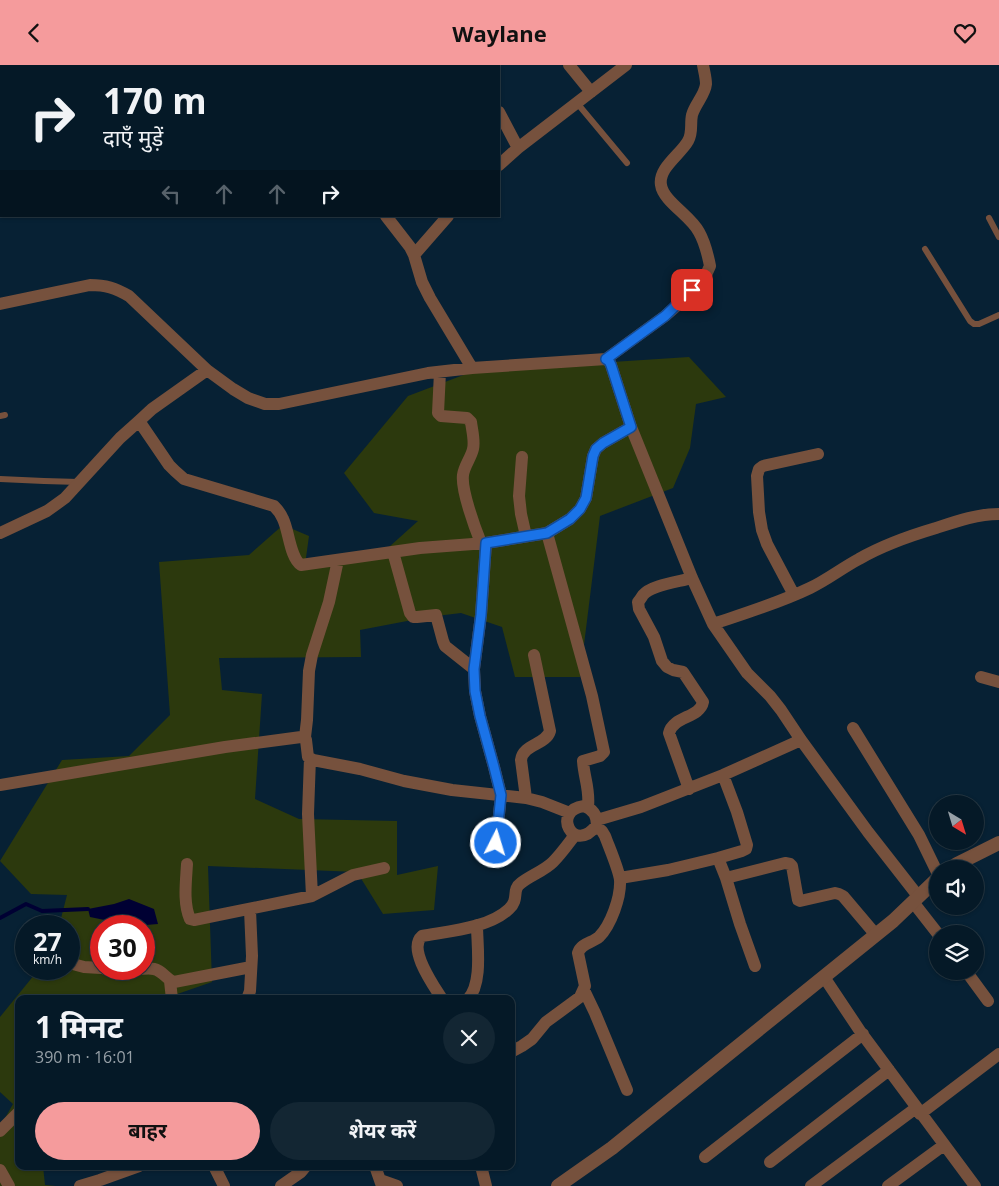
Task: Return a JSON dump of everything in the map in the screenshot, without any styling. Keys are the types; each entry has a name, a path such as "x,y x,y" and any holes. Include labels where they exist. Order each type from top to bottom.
{"street":[{"path":"569,65 591,92"},
{"path":"500,164 518,148 626,65"},
{"path":"0,304 90,285 102,285 116,289 129,296 207,370 248,398 265,404 280,404 428,373 472,368 606,359 665,316 705,277 710,266 710,261 699,232 684,213 666,196 661,186 664,172 684,147 691,134 691,118 706,84 703,65"},
{"path":"500,114 518,148"},
{"path":"387,217 410,247 430,298 472,368"},
{"path":"414,255 447,217"},
{"path":"606,359 611,365 631,427 692,578 713,624 747,673 781,709 801,740 916,899 932,925"},
{"path":"0,533 47,511 65,498 120,439 152,409 207,370"},
{"path":"440,372 438,413 442,416 467,418 472,422 473,449 462,477 468,504 484,543 481,615 474,669 475,691 480,716 501,795 496,843"},
{"path":"139,421 169,465 184,479 274,506 284,519 295,560 305,565 420,548 484,543 547,533 570,519 580,509 588,491 593,456 596,449 631,427"},
{"path":"794,595 770,551 762,530 758,512 757,476 759,469 763,466 818,454"},
{"path":"522,457 519,496 526,536"},
{"path":"713,624 794,595 890,543 971,517 999,514"},
{"path":"547,533 592,696 604,752 600,756 583,761 589,797 588,807"},
{"path":"393,552 412,617 437,616 445,646 474,669"},
{"path":"312,896 308,815 310,758 308,757 305,737 309,671 312,655 329,602 338,560"},
{"path":"688,789 669,733 670,728 674,724 702,707 702,702 683,672 667,667 662,661 654,637 638,603 649,590 692,578"},
{"path":"526,797 522,755 526,750 546,739 550,731 534,655"},
{"path":"981,677 999,682"},
{"path":"853,728 919,835 932,860"},
{"path":"0,785 225,747 305,737"},
{"path":"575,835 585,835 592,832 597,823 723,775 801,740"},
{"path":"310,758 404,781 452,790 526,797 570,813"},
{"path":"620,878 668,870 746,849 747,845 737,812 723,775"},
{"path":"515,1050 532,1039 546,1022 580,997 585,986 578,953 582,946 599,937 611,919 616,906 620,878 605,836 592,810 588,807 579,807 570,813 567,819 567,824 575,835"},
{"path":"440,995 423,966 417,944 419,939 422,936 477,925 499,917 516,901 516,890 520,883 543,870 554,861 575,835"},
{"path":"965,860 999,843"},
{"path":"718,858 755,967"},
{"path":"726,878 785,863 790,864 792,866 798,900 835,893 839,894 843,896 876,935"},
{"path":"187,864 186,892 188,914 190,919 194,920 312,896 353,875 384,868"},
{"path":"558,1186 612,1148 824,977 893,921 929,887"},
{"path":"248,995 252,944 250,909"},
{"path":"471,995 476,984 477,973 477,925"},
{"path":"170,981 174,982 251,967"},
{"path":"155,970 164,974 170,981 172,995"},
{"path":"824,977 918,1111 974,1186"},
{"path":"973,980 988,1001"},
{"path":"584,990 627,1090"},
{"path":"705,1157 863,1034"},
{"path":"811,1186 999,1054"},
{"path":"770,1162 889,1070"},
{"path":"0,1131 15,1117"},
{"path":"888,1186 944,1145"},
{"path":"0,1170 8,1186"},
{"path":"80,1186 128,1170"},
{"path":"216,1170 224,1186"},
{"path":"281,1186 303,1170"},
{"path":"376,1170 381,1183 397,1186"},
{"path":"482,1170 486,1186"}],"lane":[{"path":"577,103 627,163"},
{"path":"989,218 999,237"},
{"path":"925,249 970,321 974,324 979,324 999,315"},
{"path":"0,479 80,481"}],"green space":[{"path":"689,357 726,397 696,404 690,448 673,488 600,516 580,677 515,677 502,627 461,613 428,617 360,630 361,657 219,658 222,690 262,694 255,799 299,819 397,821 397,875 438,866 434,910 383,914 357,872 208,866 212,982 175,995 18,995 30,980 80,980 80,915 62,915 67,895 31,894 0,861 62,760 129,756 170,715 159,562 249,555 283,525 309,536 305,565 389,547 418,521 374,513 344,473 408,396 474,371"},
{"path":"15,999 15,1170 43,1170 45,1185 56,1186 0,1186 0,1127 13,1104 0,1092 0,1017"}],"shaded area":[{"path":"129,899 154,909 158,924 155,924 155,915 90,915 90,917 88,909"}],"waterway":[{"path":"0,918 26,904 42,911 88,909"}],"route":[{"path":"496,843 501,795 480,716 475,691 474,669 481,615 486,543 547,533 570,519 580,509 588,491 593,456 596,449 631,427 611,365 606,359 665,316 692,290"}]}
